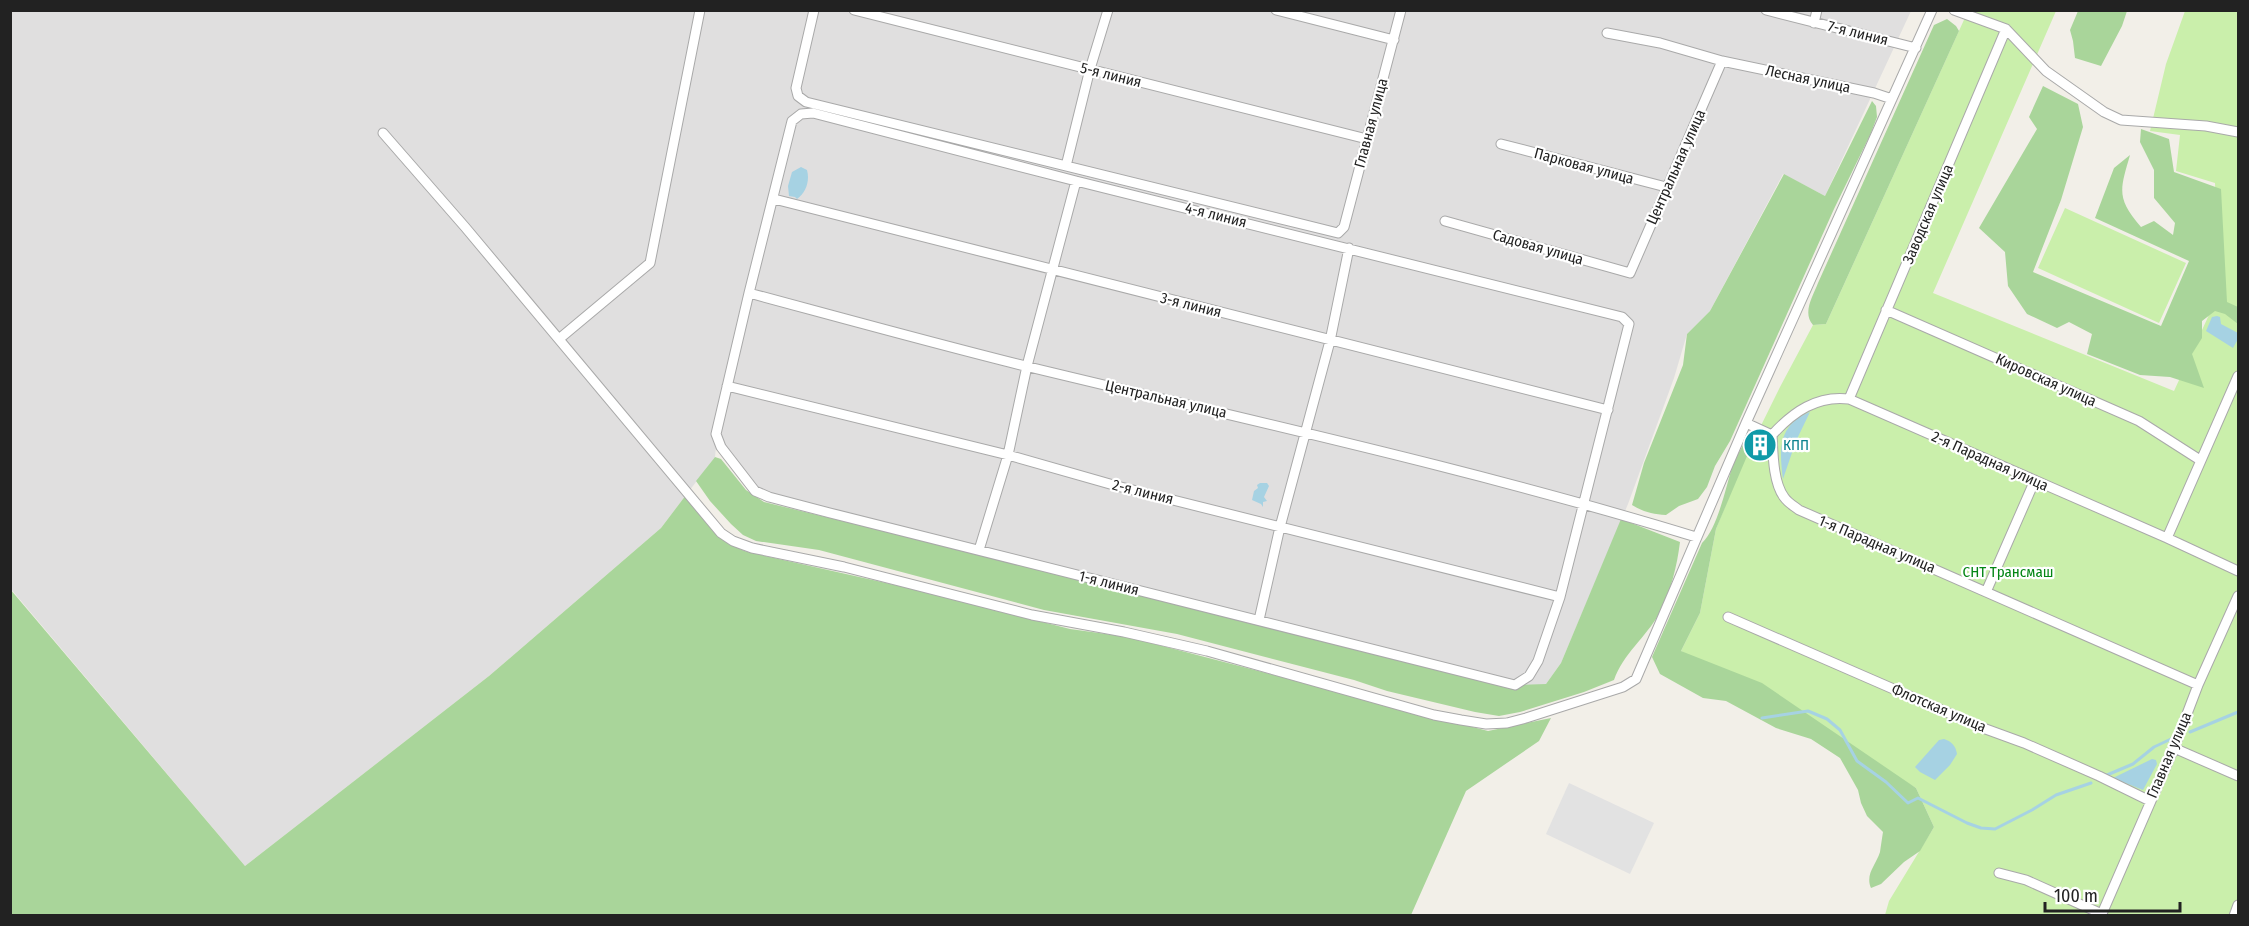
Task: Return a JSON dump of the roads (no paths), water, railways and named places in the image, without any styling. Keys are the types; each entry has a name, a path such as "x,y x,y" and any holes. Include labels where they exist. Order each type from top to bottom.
{"street":[{"path":"559,339 650,263 700,10"},
{"path":"814,10 795,88 798,96 806,102 1066,166 1090,69 1108,10"},
{"name":"5-я линия","path":"854,10 1367,139"},
{"path":"1276,10 1394,39"},
{"name":"Главная улица","path":"1066,166 1338,233 1344,227 1401,10"},
{"name":"7-я линия","path":"1766,10 1916,48"},
{"path":"1814,23 1817,10"},
{"path":"382,133 722,533 733,541 752,548 844,567 1032,615 1124,632 1207,651 1434,715 1486,724 1526,718 1623,687 1635,679 1746,423 1932,10"},
{"path":"1954,10 2006,29 2046,71 2104,112 2121,120 2206,126 2238,132"},
{"name":"Заводская улица","path":"1849,399 2006,29"},
{"name":"Лесная улица","path":"1607,33 1660,43 1722,61 1863,90 1892,99"},
{"name":"Центральная улица","path":"1630,273 1722,61"},
{"name":"4-я линия","path":"774,199 792,121 801,114 813,112 1076,181 1622,317 1629,324 1608,410"},
{"name":"Парковая улица","path":"1501,144 1666,187"},
{"path":"979,550 1008,455 1027,366 1076,181"},
{"path":"727,386 774,199"},
{"name":"3-я линия","path":"774,199 1608,410"},
{"name":"Садовая улица","path":"1445,221 1630,273"},
{"path":"1259,620 1280,527 1330,341 1349,248"},
{"name":"Центральная улица","path":"749,293 1027,366 1307,433 1583,504 1696,537"},
{"name":"Кировская улица","path":"1886,310 2139,421 2200,460"},
{"path":"2167,538 2238,376"},
{"name":"1-я линия","path":"727,386 716,434 721,447 755,491 769,497 1515,685 1529,676 1538,661 1560,597"},
{"name":"2-я линия","path":"727,386 1008,455 1117,486 1560,597"},
{"name":"2-я Парадная улица","path":"1772,435 1783,423 1812,404 1837,397 1849,399 2238,571"},
{"path":"1560,597 1608,410"},
{"path":"1746,423 1772,435"},
{"name":"1-я Парадная улица","path":"1772,435 1781,493 1799,510 2198,685"},
{"path":"1986,592 2035,480"},
{"name":"Главная улица","path":"2101,915 2238,596"},
{"name":"Флотская улица","path":"1728,617 1983,728 2046,752 2150,801"},
{"path":"2174,748 2238,776"},
{"path":"1999,873 2026,880 2101,915"},
{"path":"2234,915 2238,905"}],"water":[{"path":"801,167 807,170 808,182 805,190 797,199 789,196 788,186 792,172"},
{"path":"2212,317 2220,317 2221,324 2238,333 2238,339 2233,348 2206,331"},
{"path":"1810,412 1796,441 1783,479 1781,448 1786,431 1799,417"},
{"path":"1260,483 1267,483 1269,486 1264,497 1267,501 1263,502 1263,507 1252,500 1254,491"},
{"path":"1944,739 1953,744 1957,754 1935,780 1915,767 1939,740"},
{"path":"2152,759 2156,760 2157,764 2143,790 2113,778"}],"waterway":[{"path":"1762,718 1808,711 1827,719 1840,730 1857,761 1886,782 1908,803 1918,798 1981,828 1995,829 2056,795 2091,783"},
{"path":"2190,732 2238,712"},
{"path":"2107,775 2133,764 2154,747 2171,739"}],"place":[{"name":"КПП","path":"1760,445"}],"park label":[{"name":"СНТ Трансмаш","path":"2008,572"}]}
